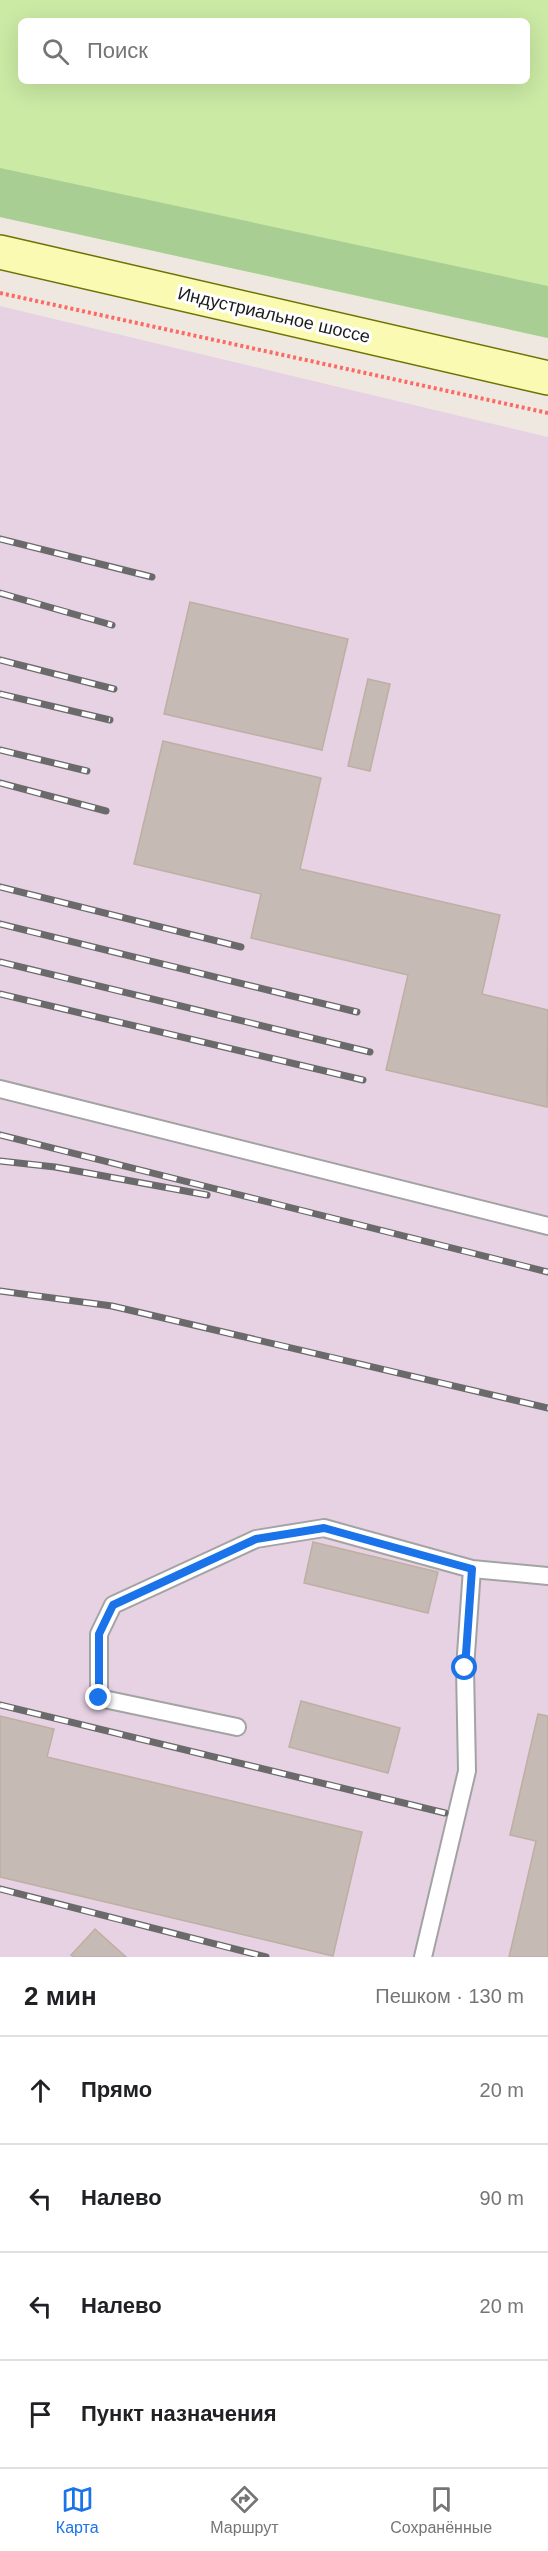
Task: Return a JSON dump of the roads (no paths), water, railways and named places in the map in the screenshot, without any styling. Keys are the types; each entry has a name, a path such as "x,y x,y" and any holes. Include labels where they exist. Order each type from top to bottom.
{"main road":[{"name":"Индустриальное шоссе","path":"0,252 548,378"}],"lane":[{"path":"0,1089 548,1226"},
{"path":"237,1727 99,1698 99,1634 113,1605 256,1539 324,1528 472,1569 548,1576"},
{"path":"423,1957 467,1772 465,1668 472,1569"}],"railway":[{"path":"0,539 152,577"},
{"path":"0,593 112,625"},
{"path":"0,660 114,689"},
{"path":"0,694 110,720"},
{"path":"0,750 87,771"},
{"path":"0,783 106,811"},
{"path":"0,887 241,947"},
{"path":"0,924 357,1012"},
{"path":"0,962 370,1052"},
{"path":"0,994 363,1080"},
{"path":"0,1135 548,1272"},
{"path":"0,1161 55,1167 207,1195"},
{"path":"0,1291 112,1306 548,1408"},
{"path":"0,1705 445,1813"},
{"path":"0,1889 266,1957"}]}
